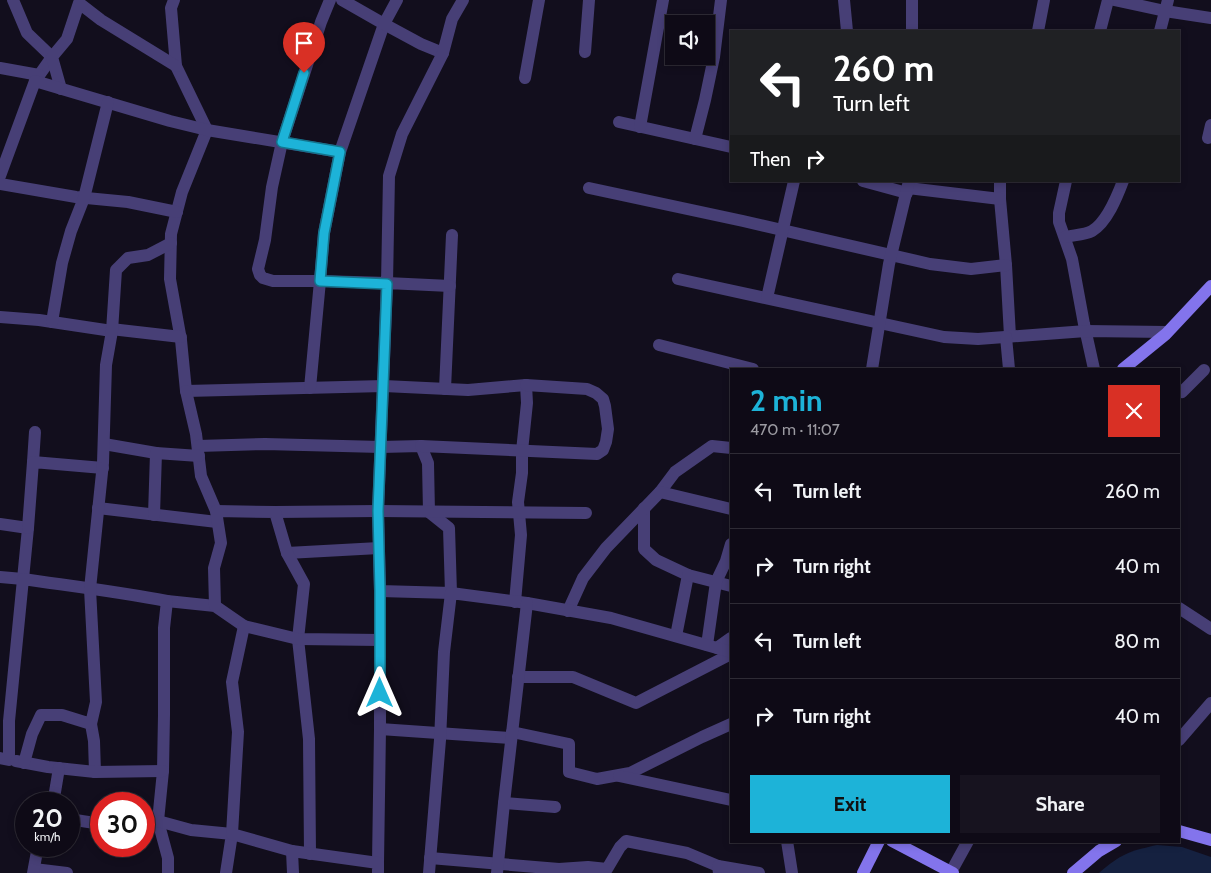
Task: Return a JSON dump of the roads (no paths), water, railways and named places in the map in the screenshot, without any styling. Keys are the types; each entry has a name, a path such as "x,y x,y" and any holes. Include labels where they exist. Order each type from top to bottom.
{"street":[{"path":"13,0 27,33 52,57 61,89"},
{"path":"174,0 171,8 176,66 207,130 182,192 171,234 170,278 180,337 186,391 196,434 201,476 216,517 221,543 214,568 215,606"},
{"path":"330,0 282,142 258,269 260,275 273,281 450,286"},
{"path":"342,0 421,44 443,53"},
{"path":"310,388 324,233 340,152 384,24 397,0"},
{"path":"155,821 191,830 232,834 292,851 378,868 380,591 378,511 384,386 389,176 402,134 443,53 452,19 464,0"},
{"path":"525,78 539,0"},
{"path":"585,52 589,0"},
{"path":"640,127 663,0"},
{"path":"695,139 714,57 721,0"},
{"path":"844,0 847,30"},
{"path":"912,0 912,30"},
{"path":"1038,30 1044,0"},
{"path":"1100,30 1108,0"},
{"path":"1114,0 1166,5 1211,18"},
{"path":"176,66 101,20 78,1 67,39 37,78 1,183 84,198 128,202 177,212"},
{"path":"1160,30 1166,5"},
{"path":"0,68 37,78 61,89 170,121 207,130 340,152"},
{"path":"52,322 62,263 71,231 84,198 108,102"},
{"path":"619,122 730,147"},
{"path":"1208,138 1211,126"},
{"path":"767,298 794,182"},
{"path":"871,182 1000,199"},
{"path":"1000,182 1006,265 1009,368"},
{"path":"1066,182 1059,213 1059,222 1072,259 1094,368"},
{"path":"1065,237 1091,232 1103,223 1123,182"},
{"path":"872,368 891,256 908,187"},
{"path":"588,188 930,264 971,269 1006,265"},
{"path":"445,389 452,235"},
{"path":"95,772 94,741 91,724 96,702 90,589 104,444 106,365 112,330 116,270 128,258 148,255 171,243"},
{"path":"678,279 944,337 978,339 1086,331 1167,332"},
{"path":"1124,368 1167,332 1211,286"},
{"path":"0,317 180,337"},
{"path":"659,345 749,368"},
{"path":"1180,391 1182,392 1204,370"},
{"path":"104,444 156,453 265,444 381,447 421,446 597,454 603,450 608,429 603,399 587,389 526,385 468,390 384,386 186,391"},
{"path":"498,868 518,677 521,535 518,502 528,403 526,385"},
{"path":"35,432 28,528 9,721 2,759 95,772 162,771"},
{"path":"421,446 428,462 429,512"},
{"path":"568,610 583,578 606,548 660,492 675,472 712,446 730,448"},
{"path":"154,515 156,453"},
{"path":"33,462 102,468"},
{"path":"660,492 730,509"},
{"path":"98,508 154,515 216,517 274,512 586,513"},
{"path":"644,508 644,550 656,560 688,576 730,586"},
{"path":"274,512 287,553 304,584 298,639 309,739 310,854"},
{"path":"429,512 449,528 452,593 444,652 429,873"},
{"path":"0,524 28,528"},
{"path":"712,646 711,609 716,582 730,547"},
{"path":"287,553 379,548"},
{"path":"676,636 688,576"},
{"path":"0,577 215,606 244,626 298,639 380,640"},
{"path":"380,591 452,593 568,610 611,618 730,653"},
{"path":"168,601 164,628 164,715 158,821 168,858 168,873"},
{"path":"1180,609 1211,629"},
{"path":"226,873 232,834 238,732 232,682 244,626"},
{"path":"712,646 730,638"},
{"path":"518,677 573,678 636,703 730,654"},
{"path":"1180,739 1211,703"},
{"path":"24,763 32,734 41,715 62,715 91,724"},
{"path":"380,729 511,735 569,744 569,772 597,779 630,773 730,724"},
{"path":"55,792 59,768"},
{"path":"615,776 730,800"},
{"path":"504,803 555,807"},
{"path":"1180,831 1211,840"},
{"path":"430,858 498,868 559,869 588,867 607,869 620,847 626,841 687,853 718,869 759,873"},
{"path":"787,843 792,873"},
{"path":"863,873 878,843"},
{"path":"896,843 952,872 967,843"},
{"path":"1073,873 1099,851 1113,843"},
{"path":"292,851 292,873"},
{"path":"36,857 33,871 67,873"}],"water":[{"path":"1157,845 1182,847 1211,857 1211,873 1099,873 1113,861 1126,854"}]}
